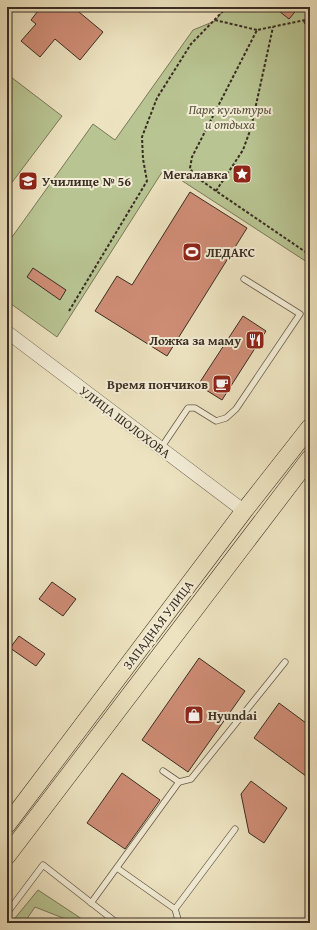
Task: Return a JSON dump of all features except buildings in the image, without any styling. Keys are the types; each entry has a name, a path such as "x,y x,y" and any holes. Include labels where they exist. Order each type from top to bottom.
{"main road":[{"name":"ЗАПАДНАЯ УЛИЦА","path":"7,825 310,426"},
{"name":"ЗАПАДНАЯ УЛИЦА","path":"7,856 310,458"}],"street":[{"name":"УЛИЦА ШОЛОХОВА","path":"7,332 244,512"}],"lane":[{"path":"160,449 188,408 195,408 216,421 226,418 236,409 300,314 244,279"},
{"path":"91,903 179,782 191,779 285,662"},
{"path":"163,771 179,782"},
{"path":"175,909 235,829"},
{"path":"7,912 43,865 117,923"},
{"path":"117,868 175,909 179,923"}],"path":[{"path":"69,311 147,181 143,159 142,137 157,98 191,44 228,7"},
{"path":"215,20 257,30 310,19"},
{"path":"304,21 310,33"},
{"path":"216,191 243,150 251,128 273,27"},
{"path":"257,30 192,157 190,168 195,176 310,255"}],"green space":[{"name":"Парк культуры и отдыха","path":"226,7 310,7 310,264 164,169 57,337 7,301 7,244 93,124 115,140 193,30 215,21"},
{"path":"7,74 62,116 7,189"},
{"path":"38,890 88,923 71,923 63,918 35,907 24,923 11,923"}],"place":[{"name":"Мегалавка","path":"242,174"},
{"name":"Училище № 56","path":"28,181"},
{"name":"ЛЕДАКС","path":"192,252"},
{"name":"Ложка за маму","path":"255,340"},
{"name":"Время пончиков","path":"222,384"},
{"name":"Hyundai","path":"194,715"}]}
